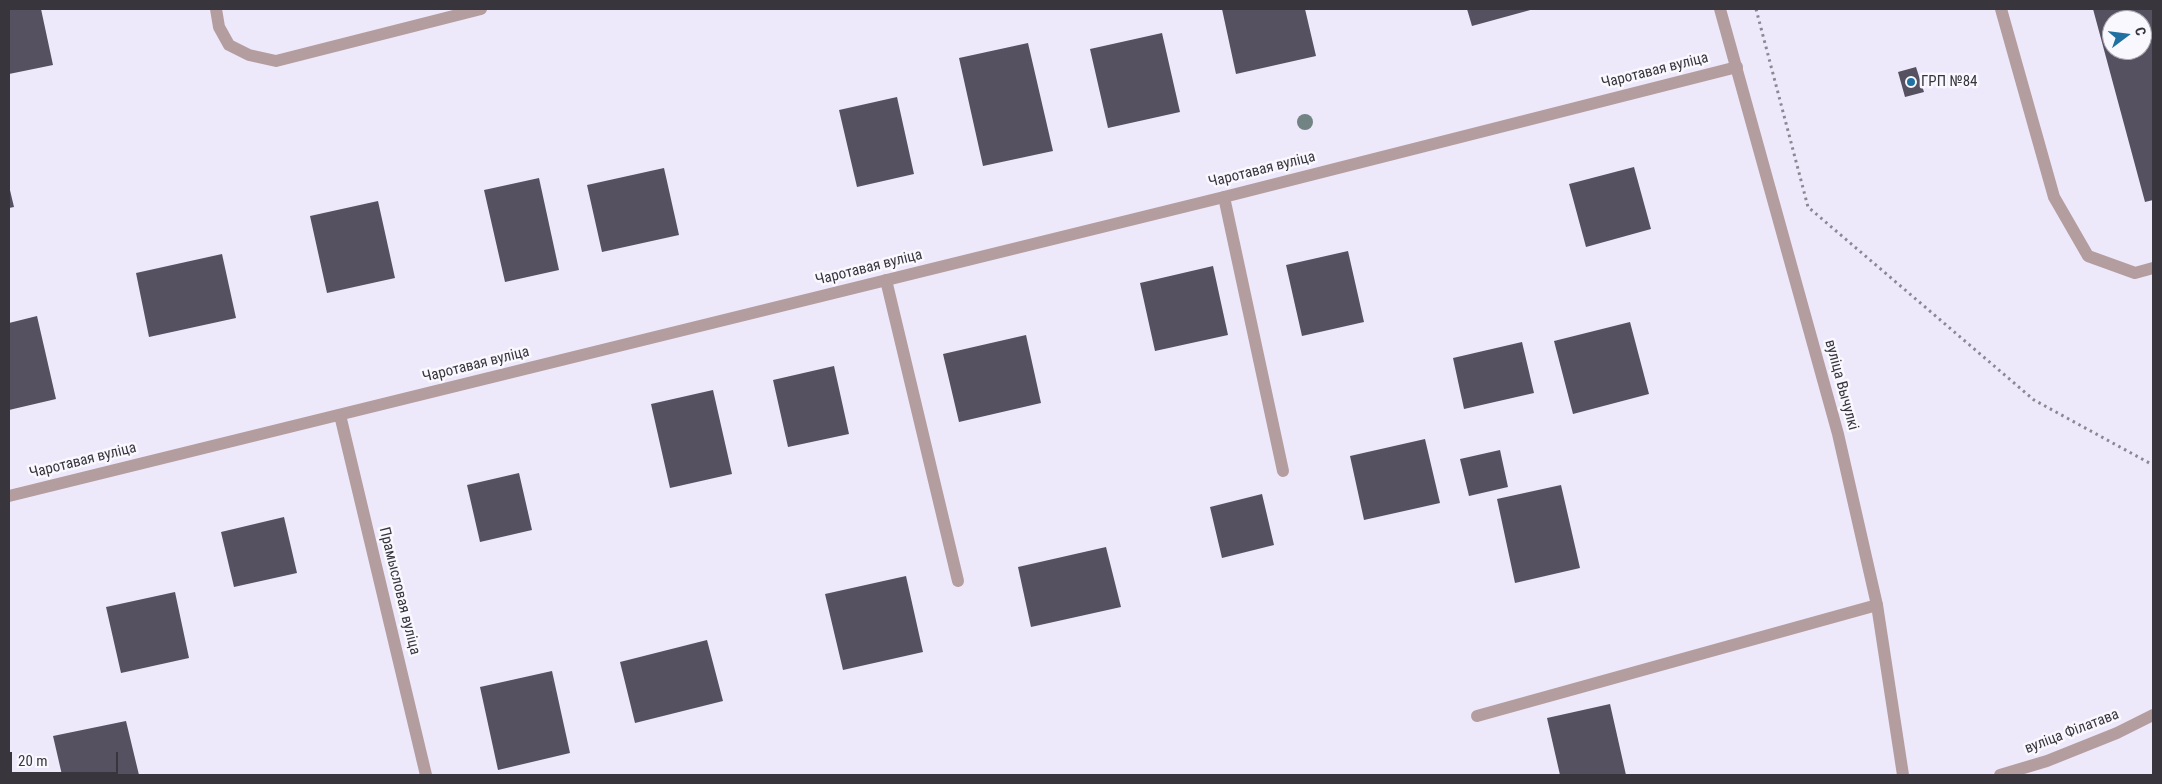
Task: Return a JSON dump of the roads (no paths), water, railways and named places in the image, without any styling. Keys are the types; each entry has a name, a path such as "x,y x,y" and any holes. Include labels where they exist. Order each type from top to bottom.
{"street":[{"path":"216,9 219,27 229,45 249,55 276,61 481,9"},
{"name":"вуліца Вычулкі","path":"1720,9 1838,434 1877,606 1903,775"},
{"path":"2001,9 2054,197 2088,256 2135,273 2153,268"},
{"name":"Чаротавая вуліца","path":"9,496 1224,197 1737,67"},
{"path":"1224,197 1283,471"},
{"path":"886,280 958,581"},
{"name":"Прамысловая вуліца","path":"340,415 426,775"},
{"path":"1478,716 1877,606"},
{"name":"вуліца Філатава","path":"2000,775 2047,761 2117,733 2153,715"}],"place":[{"name":"ГРП №84","path":"1911,82"}]}
